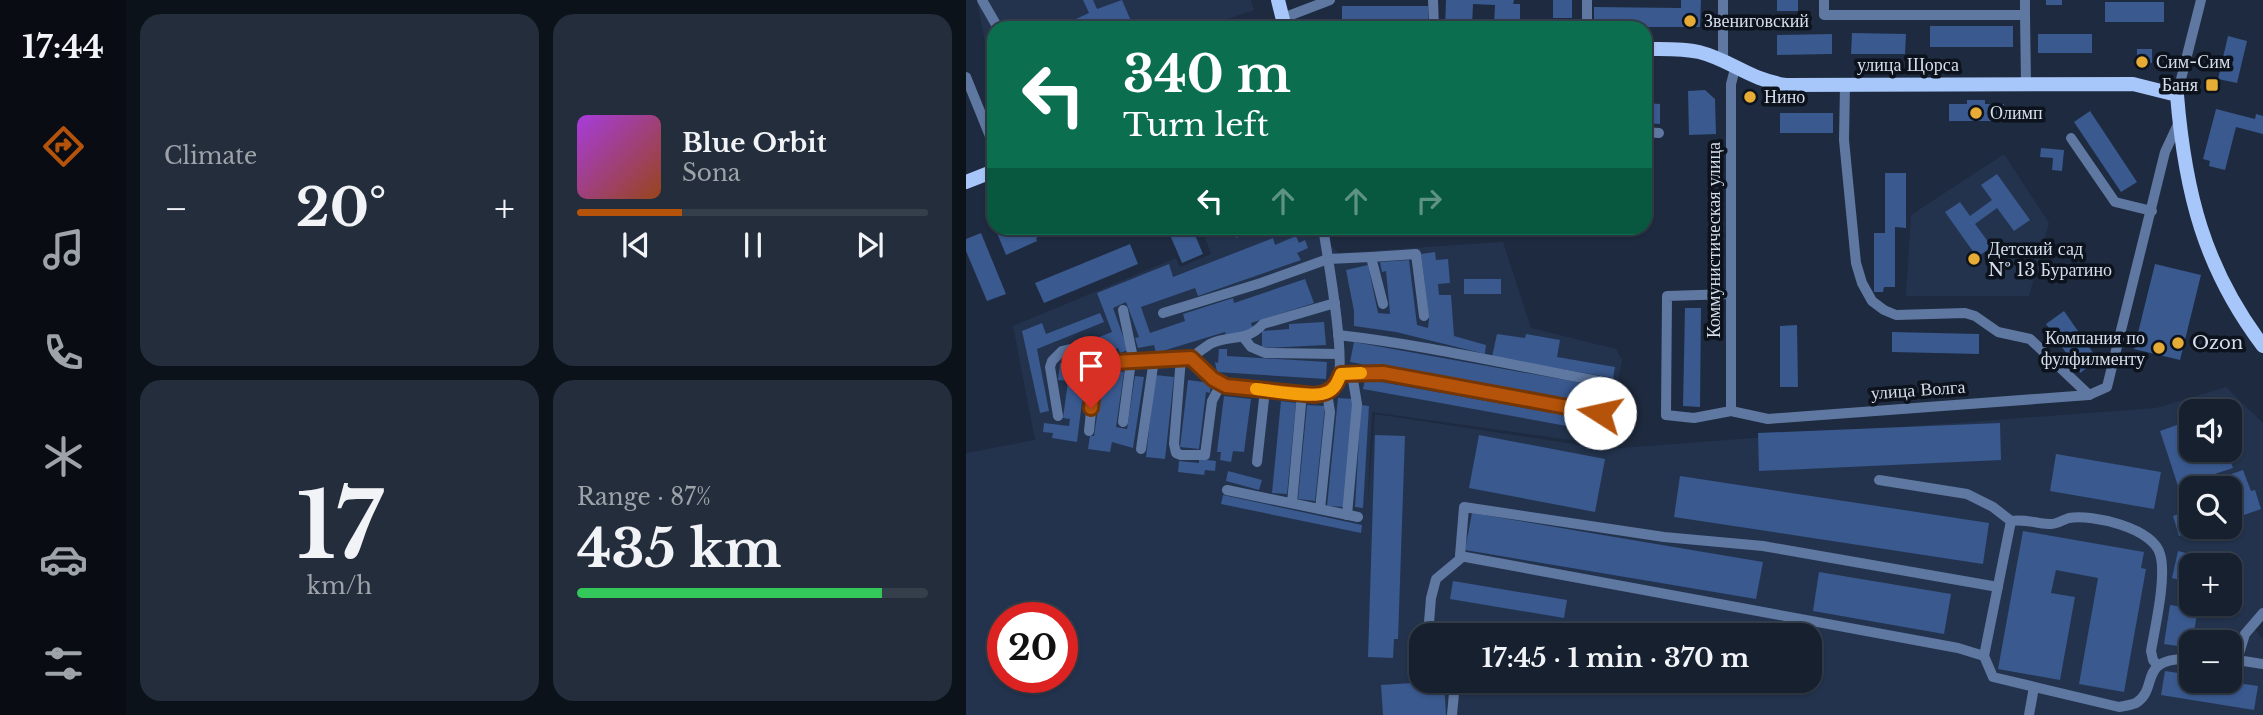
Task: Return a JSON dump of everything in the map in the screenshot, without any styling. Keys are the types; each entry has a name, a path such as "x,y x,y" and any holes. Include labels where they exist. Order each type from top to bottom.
{"main road":[{"path":"1278,0 1283,21"},
{"name":"улица Щорса","path":"1652,49 1681,49 1701,53 1774,83 2133,84 2177,95"},
{"path":"2177,95 2187,182 2202,233 2229,294 2263,346"},
{"path":"966,182 987,173"}],"street":[{"path":"982,0 995,21"},
{"path":"1288,21 1330,0"},
{"path":"1433,0 1434,21"},
{"path":"1587,0 1587,21"},
{"name":"Коммунистическая улица","path":"1723,0 1731,84 1731,411"},
{"path":"1824,0 1824,15 2025,15"},
{"path":"2025,0 2026,84"},
{"path":"2177,95 2201,0"},
{"path":"966,77 987,129"},
{"path":"1845,85 1844,140 1856,263 1862,283 1872,301 1896,315 1965,313 1975,316 1998,332 2030,339 2089,395"},
{"path":"2071,138 2115,202 2152,211 2165,152 2179,122"},
{"path":"1652,132 1659,133"},
{"name":"улица Волга","path":"1731,411 1768,419 2089,395 2107,387 2152,211"},
{"path":"1227,490 1352,516 1357,404 1339,354 1335,303 1324,235"},
{"path":"1163,313 1328,259 1416,254 1424,316"},
{"path":"1371,257 1383,304"},
{"path":"1731,294 1667,296 1666,415 1694,418 1731,411"},
{"path":"1058,416 1050,367 1052,360 1062,351 1079,347 1096,363 1186,358 1210,344 1244,338 1256,332 1263,324 1335,303"},
{"path":"1123,310 1132,346 1123,422"},
{"path":"1338,335 1440,349 1604,382"},
{"path":"1244,338 1251,347 1265,353 1339,354"},
{"path":"1186,358 1226,386 1327,393 1346,374 1383,373 1600,413"},
{"path":"1186,358 1174,444 1176,453 1205,455 1212,401 1222,384"},
{"path":"1140,449 1154,359"},
{"path":"1089,431 1096,363"},
{"path":"1257,462 1265,390"},
{"path":"1292,503 1303,393"},
{"path":"1320,509 1329,412 1327,393"},
{"path":"1879,480 1967,494 1993,507 2011,521 2023,519 2052,524 2069,518 2091,518 2137,530 2158,548 2162,558 2151,651 2158,666"},
{"path":"1429,623 1436,579 1460,559 1464,507 1664,537 1763,546 1998,587"},
{"path":"2011,521 1984,656 1993,677 2119,707 2134,704 2143,696 2154,669 2179,658"},
{"path":"1460,556 1958,648 1984,656"},
{"path":"2242,640 2263,613"},
{"path":"2242,660 2263,664"},
{"path":"2029,715 2034,687"},
{"path":"1452,715 1454,693"}],"shaded area":[{"path":"977,0 1251,0 1254,10 1222,21 987,21 987,54"},
{"name":"Детский сад № 13 Буратино","path":"2004,154 2049,223 2029,296 1906,296 1911,215"},
{"path":"1204,235 1321,235 1338,253 1503,242 1531,328 1616,349 1622,360 1606,445 1372,412 1368,500 1375,414 1607,449 2156,408 2179,401 2179,462 2242,462 2242,403 2263,423 2263,619 2251,624 2263,639 2263,715 966,715 966,453 1035,440 1013,326 1176,258 1180,267 1211,254"},
{"path":"2226,387 2238,399 2186,399"}],"building":[{"path":"1083,0 1093,0 1097,9 1122,0 1131,21 1072,21 1089,13"},
{"path":"1446,0 1514,0 1513,4 1520,4 1520,21 1494,21 1495,5 1473,4 1472,21 1445,21"},
{"path":"1553,0 1572,0 1572,18 1553,18"},
{"path":"1681,0 1701,0 1700,27 1652,27 1652,21 1594,21 1594,7 1681,8"},
{"path":"1777,0 1798,0 1798,11 1777,11"},
{"path":"2046,0 2062,0 2062,5 2046,5"},
{"path":"2105,2 2164,2 2164,22 2105,22"},
{"path":"1342,6 1428,6 1428,21 1342,21"},
{"path":"1930,26 2013,26 2013,47 1930,47"},
{"path":"1852,33 1906,34 1905,54 1851,54"},
{"path":"1832,34 1832,54 1777,55 1777,35"},
{"path":"2038,34 2092,34 2092,53 2038,53"},
{"path":"2228,36 2247,41 2237,83 2218,79"},
{"path":"2137,49 2152,49 2152,63 2137,63"},
{"path":"1705,90 1715,99 1716,134 1689,135 1688,91"},
{"name":"Олимп","path":"1967,100 2004,104 2004,121 1949,121 1949,104 1967,104"},
{"path":"1652,103 1660,104 1660,124 1652,123"},
{"path":"2216,109 2255,119 2256,114 2263,116 2263,134 2236,127 2225,170 2209,166 2210,161 2203,159"},
{"path":"2090,111 2137,182 2121,192 2074,122"},
{"path":"1780,113 1833,113 1833,133 1780,133"},
{"path":"2041,148 2064,150 2062,171 2052,170 2053,158 2040,157"},
{"path":"1885,173 1906,173 1906,228 1895,227 1895,287 1884,287 1883,292 1874,292 1874,233 1885,233"},
{"path":"1997,174 2030,220 2014,231 1997,208 1975,224 1992,247 1977,257 1945,212 1960,202 1970,216 1992,200 1981,185"},
{"path":"981,233 1006,294 987,301 966,251 966,239"},
{"path":"998,235 1043,235 1036,238 1037,241 1006,255"},
{"path":"1170,235 1195,235 1203,254 1182,263"},
{"path":"1296,236 1299,243 1305,240 1308,248 1297,253 1301,260 1198,296 1195,288 1141,307 1150,333 1185,321 1183,314 1233,298 1234,303 1305,279 1314,303 1251,323 1253,329 1226,336 1225,332 1156,353 1154,345 1138,348 1135,338 1139,337 1126,302 1113,308 1128,350 1120,353 1118,348 1100,354 1094,339 1112,332 1097,293 1169,264 1173,277 1273,238 1275,245"},
{"path":"1130,244 1138,264 1044,303 1035,283"},
{"path":"1435,252 1436,260 1448,259 1450,283 1438,284 1439,295 1451,295 1454,336 1486,345 1485,354 1396,332 1354,326 1354,311 1346,270 1368,265 1378,313 1390,314 1386,271 1382,272 1380,262 1409,260 1417,325 1428,328 1421,254"},
{"path":"2155,264 2201,275 2180,360 2134,349"},
{"path":"1464,279 1501,279 1501,294 1464,294"},
{"path":"1685,308 1701,308 1700,407 1683,406"},
{"path":"2064,311 2098,360 2080,373 2046,324"},
{"path":"1100,313 1104,322 1037,349 1049,411 1040,413 1022,331 1042,323 1046,334"},
{"path":"1324,322 1326,345 1262,348 1262,331 1289,329 1289,324"},
{"path":"1797,325 1798,387 1780,387 1780,326"},
{"path":"1892,332 1979,334 1979,354 1892,352"},
{"path":"1497,334 1525,338 1526,334 1560,340 1557,357 1615,367 1613,378 1492,357"},
{"path":"1354,342 1610,388 1607,408 1350,362"},
{"path":"1219,349 1227,349 1227,356 1327,362 1326,379 1217,372 1215,362 1218,363"},
{"path":"1060,363 1091,367 1086,402 1082,402 1077,442 1052,438 1053,433 1043,432 1044,423 1069,426 1070,419 1063,418 1068,381 1058,380"},
{"path":"1104,369 1124,372 1116,427 1127,429 1135,376 1144,377 1133,448 1112,442 1110,452 1088,449 1090,436 1094,436"},
{"path":"1155,375 1174,377 1165,459 1146,457"},
{"path":"1365,379 1602,422 1600,432 1363,389"},
{"path":"1188,380 1211,383 1210,393 1206,392 1199,449 1180,447"},
{"path":"1224,396 1251,399 1244,452 1233,451 1231,462 1220,460 1221,452 1217,452"},
{"path":"1338,398 1354,399 1344,507 1327,506"},
{"path":"1281,401 1296,403 1287,494 1272,493"},
{"path":"1307,405 1325,406 1315,501 1298,499"},
{"path":"1361,405 1369,406 1363,508 1355,507"},
{"path":"2000,423 2001,460 1759,471 1758,433"},
{"path":"2179,424 2179,462 2231,462 2233,468 2209,476 2179,476 2178,486 2160,431"},
{"path":"1375,435 1405,436 1398,639 1394,639 1393,658 1368,657"},
{"path":"1479,435 1605,459 1595,512 1469,488"},
{"path":"2056,454 2161,472 2154,509 2050,491"},
{"path":"1199,459 1216,461 1215,471 1205,470 1204,475 1178,472 1179,461 1199,463"},
{"path":"2243,470 2251,491 2255,490 2261,509 2242,516 2242,476 2226,476"},
{"path":"1228,471 1262,480 1259,490 1226,481"},
{"path":"1680,476 1989,523 1983,564 1674,517"},
{"path":"1223,495 1362,525 1361,533 1221,504"},
{"path":"1472,513 1763,562 1756,599 1465,550"},
{"path":"2179,514 2179,536 2173,516"},
{"path":"2023,531 2144,552 2141,568 2146,569 2124,692 2079,684 2098,578 2056,570 2051,593 2075,597 2060,680 1998,669"},
{"path":"2178,551 2186,553 2179,553 2179,580 2172,578"},
{"path":"1819,572 1951,594 1944,634 1813,611"},
{"path":"1453,581 1567,600 1564,618 1450,599"},
{"path":"2170,605 2179,606 2179,616 2197,616 2194,630 2179,630 2179,646 2164,644"},
{"path":"2165,671 2179,673 2179,693 2242,693 2242,684 2258,686 2254,710 2161,695"},
{"path":"1409,683 1409,693 1445,693 1446,715 1383,715 1381,685"}],"slow traffic":[{"path":"1256,389 1315,395 1327,393 1336,385 1341,374 1361,373"}],"place":[{"name":"Звениговский","path":"1690,21"},
{"name":"Сим-Сим","path":"2142,62"},
{"name":"Баня","path":"2212,85"},
{"name":"Нино","path":"1750,97"},
{"name":"Олимп","path":"1976,113"},
{"name":"Детский сад № 13 Буратино","path":"1974,259"},
{"name":"Ozon","path":"2178,343"},
{"name":"Компания по фулфилменту","path":"2159,348"}],"route":[{"path":"1091,408 1096,363 1191,358 1213,379 1226,386 1315,395 1327,393 1336,385 1341,374 1383,373 1600,413"}]}
